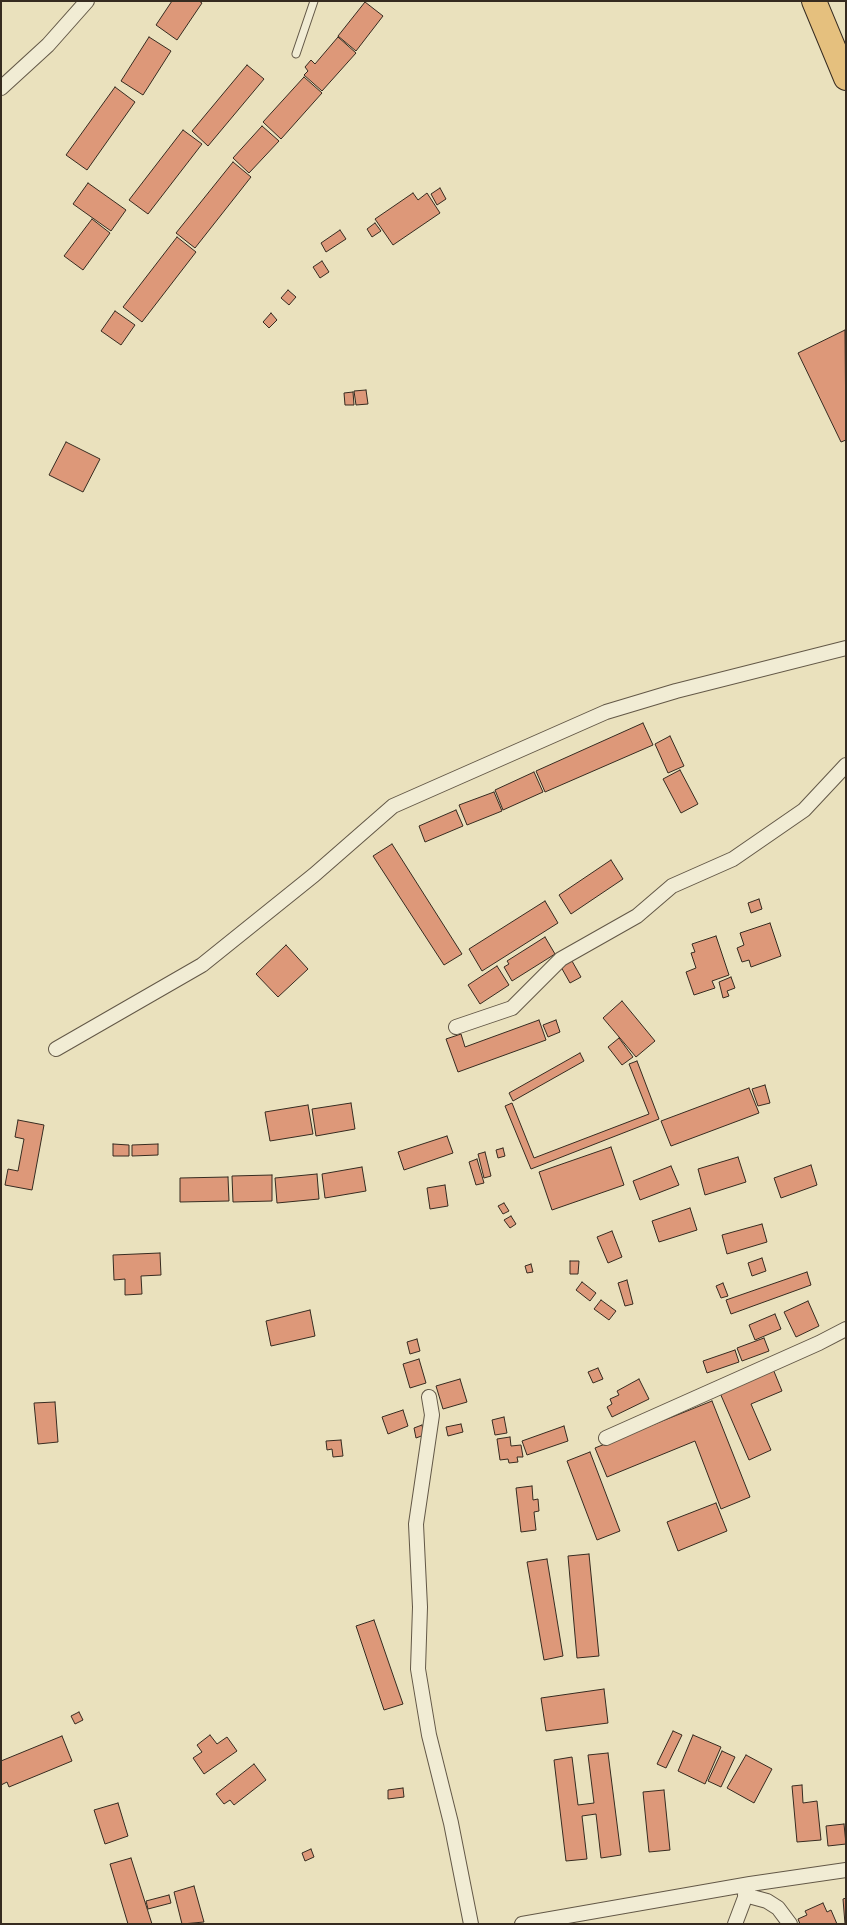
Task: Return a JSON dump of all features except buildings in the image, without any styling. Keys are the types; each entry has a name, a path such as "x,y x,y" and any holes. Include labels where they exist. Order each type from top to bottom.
{"highway":[{"path":"814,1 846,78"}],"street":[{"path":"1,88 48,45 87,1"},
{"path":"56,1049 202,965 314,875 393,806 606,712 676,690 846,648"},
{"path":"456,1027 512,1008 561,959 638,916 672,886 734,859 804,810 846,764"},
{"path":"606,1438 819,1343 846,1329"},
{"path":"429,1397 432,1415 416,1524 420,1607 418,1669 429,1735 451,1823 471,1924"},
{"path":"522,1924 748,1889 846,1870"},
{"path":"735,1924 748,1889"},
{"path":"748,1889 778,1908 790,1924"}],"lane":[{"path":"296,54 314,1"}]}
